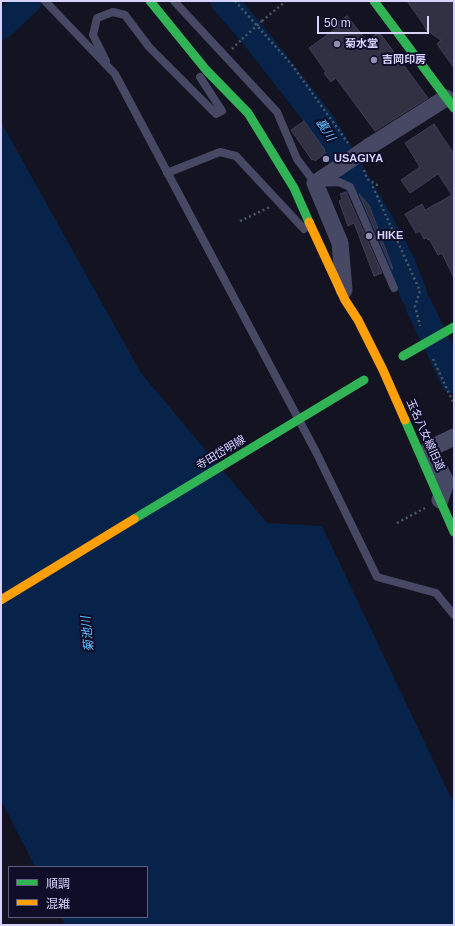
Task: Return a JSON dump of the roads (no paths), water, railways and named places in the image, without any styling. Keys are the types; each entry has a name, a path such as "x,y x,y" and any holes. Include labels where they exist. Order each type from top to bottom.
{"street":[{"name":"玉名八女線旧道","path":"150,1 207,70 248,113 294,188 345,300 358,320 374,375 391,389 454,532"},
{"path":"345,300 340,243 315,183 370,146 451,104 374,1"},
{"name":"寺田岱明線","path":"1,600 403,356 454,327"},
{"path":"391,389 404,392 442,443 446,482 440,500"}],"lane":[{"path":"45,1 115,74 316,452 377,577 436,593 454,615"},
{"path":"174,1 277,112 297,160 315,183 339,182 350,187 394,288"},
{"path":"110,70 93,35 97,18 112,12 124,16 149,47 216,114 222,110 157,9"},
{"path":"167,173 220,152 236,156 322,248"}],"water":[{"name":"菊池川","path":"1,122 141,373 267,523 322,526 454,804 454,925 65,925 62,918 148,918 148,866 34,866 1,800"}],"waterway":[{"name":"裏川","path":"1,26 28,1"},
{"name":"裏川","path":"224,1 255,37 322,123 380,222 402,264 414,295"},
{"name":"裏川","path":"419,306 454,380"}],"place":[{"name":"菊水堂","path":"337,44"},
{"name":"吉岡印房","path":"374,60"},
{"name":"USAGIYA","path":"326,159"},
{"name":"HIKE","path":"369,236"}]}
